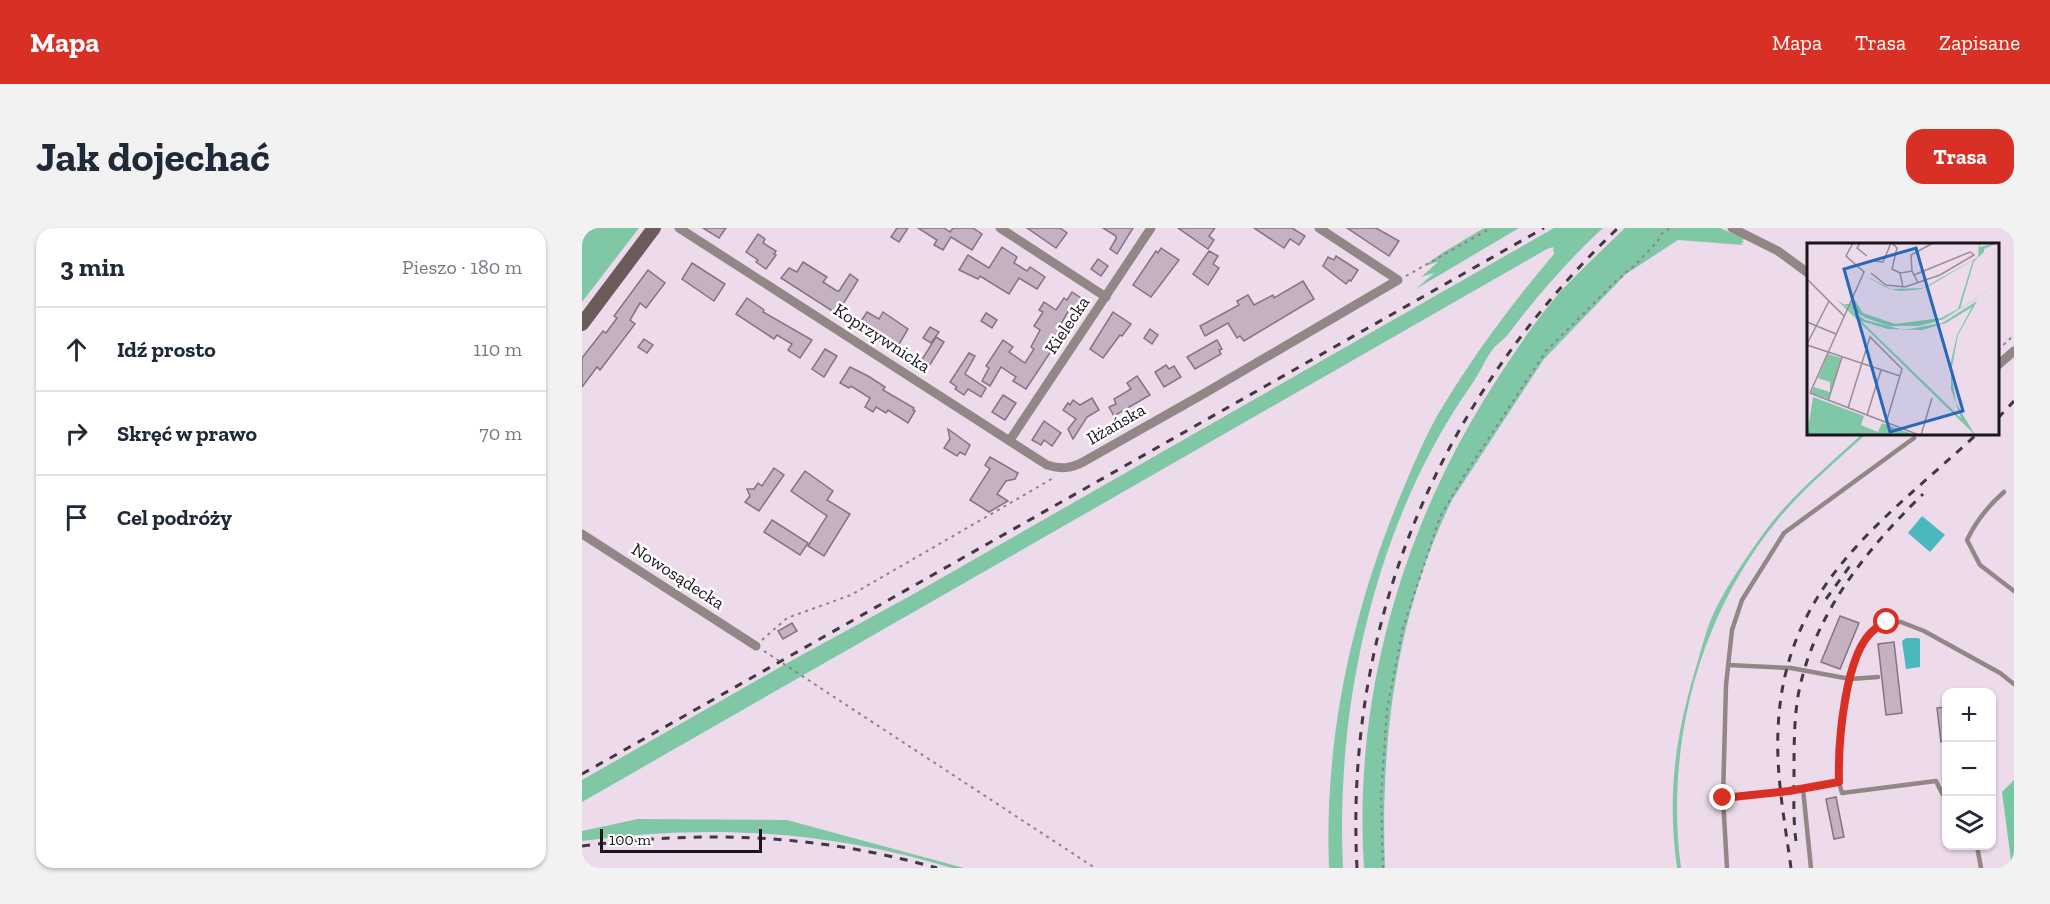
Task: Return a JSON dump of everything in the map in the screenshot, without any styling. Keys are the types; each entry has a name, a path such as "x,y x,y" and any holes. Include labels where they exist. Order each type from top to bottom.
{"street":[{"path":"582,324 654,228"},
{"name":"Koprzywnicka","path":"679,228 1047,465 1070,468"},
{"path":"1000,228 1106,297"},
{"name":"Kielecka","path":"1010,440 1151,228"},
{"path":"1318,228 1398,280"},
{"path":"1732,228 1778,251 1807,272"},
{"name":"Iłżańska","path":"1070,468 1205,393 1398,280"},
{"path":"1999,364 2014,351"},
{"name":"Nowosądecka","path":"582,534 756,646"}],"lane":[{"path":"1727,868 1723,798 1726,685 1732,630 1742,600 1784,533 1914,438"},
{"path":"2004,492 1974,526 1967,540 1980,565 2014,591"},
{"path":"1945,796 1936,781 1842,794 1839,782 1838,748 1850,679 1860,649 1874,629 1887,622 1901,622 1924,631 2014,684"},
{"path":"1728,665 1791,668 1850,679 1878,677"},
{"path":"1723,798 1803,789 1839,782"},
{"path":"1803,789 1811,868"},
{"path":"1978,850 1981,868"}],"path":[{"path":"1398,280 1419,271 1491,228"},
{"path":"1383,868 1381,796 1387,710 1403,628 1440,517 1462,479 1546,351 1636,264 1658,241 1661,234 1670,228"},
{"path":"1999,349 2014,335"},
{"path":"1070,468 851,595 787,618 756,646 1095,868"}],"green space":[{"path":"582,228 639,228 582,302"},
{"path":"1484,228 1519,228 1416,289 1434,273 1421,277 1438,262 1424,266"},
{"path":"1554,228 1603,228 1554,278 1490,353 1439,437 1410,494 1387,553 1368,615 1355,678 1346,742 1342,805 1343,868 1329,868 1331,773 1336,726 1354,634 1382,543 1412,468 1437,416 1492,332 1554,254 1553,247 582,802 582,780 910,596"},
{"path":"1625,228 1720,228 1745,239 1741,243 1743,245 1678,240 1626,274 1544,359 1452,500 1417,588 1396,680 1385,773 1385,868 1364,868 1363,804 1367,740 1376,677 1390,616 1433,496 1462,439 1525,337 1560,292"},
{"path":"1861,435 1865,435 1796,499 1757,547 1732,588 1712,631 1696,677 1685,724 1678,772 1677,820 1681,868 1677,868 1673,791 1678,742 1689,693 1711,619 1735,575 1756,544 1785,507"},
{"path":"2014,780 2014,868 2012,868 2002,792"},
{"path":"638,819 787,820 964,868 952,868 859,845 768,834 677,833 582,841 582,831"}],"water":[{"path":"1922,516 1945,535 1930,552 1908,533"},
{"path":"1906,638 1920,639 1920,667 1906,669 1902,641"}],"building":[{"path":"703,228 726,228 719,238"},
{"path":"897,228 908,228 899,242 891,237"},
{"path":"918,228 944,228 950,232 953,228 973,228 982,234 972,250 951,237 943,250 934,245 937,240"},
{"path":"1027,228 1060,228 1067,233 1056,248"},
{"path":"1103,228 1133,228 1117,254 1110,249 1116,236"},
{"path":"1178,228 1215,228 1209,236 1214,240 1208,249"},
{"path":"1254,228 1292,228 1305,236 1299,245 1290,239 1284,248"},
{"path":"1347,228 1376,228 1399,241 1389,256"},
{"path":"758,234 765,239 763,243 776,251 774,254 776,255 766,269 746,252"},
{"path":"1002,247 1017,257 1014,263 1027,271 1030,267 1045,277 1037,289 1019,278 1009,294 980,276 978,279 959,270 968,255 989,268"},
{"path":"1161,248 1179,260 1151,297 1133,285 1156,251 1158,253"},
{"path":"1209,251 1218,256 1213,264 1219,268 1208,285 1193,274"},
{"path":"1336,256 1358,270 1351,281 1349,280 1346,284 1323,266 1328,257 1334,260"},
{"path":"1098,259 1108,266 1101,276 1091,269"},
{"path":"803,262 827,277 823,282 837,291 850,274 858,280 837,314 781,278 789,268 797,272"},
{"path":"692,263 725,284 714,301 682,279"},
{"path":"648,270 665,283 646,308 640,303 630,320 635,324 600,370 597,367 582,387 582,358 603,331 606,333 617,318 614,316"},
{"path":"1303,281 1314,299 1244,341 1240,336 1237,338 1228,323 1205,336 1200,326 1239,305 1237,301 1248,295 1254,305 1273,295 1274,298"},
{"path":"1072,292 1081,298 1078,302 1082,304 1075,315 1069,310 1058,329 1063,333 1026,389 1013,381 1016,377 1001,367 990,386 982,381 989,368 986,366 1003,340 1013,347 1009,352 1025,363 1034,349 1031,347 1040,330 1034,326 1043,312 1039,310 1044,302 1056,310 1064,298 1067,300"},
{"path":"747,298 764,310 763,312 812,340 800,358 788,350 792,344 777,335 774,339 736,314"},
{"path":"867,312 879,319 883,312 908,329 895,351 857,327"},
{"path":"1113,312 1131,324 1103,358 1090,349"},
{"path":"986,313 997,320 992,328 981,321"},
{"path":"930,327 939,332 931,343 923,338"},
{"path":"1150,329 1158,335 1152,344 1144,338"},
{"path":"936,337 944,342 926,371 918,366"},
{"path":"644,339 653,345 647,353 638,347"},
{"path":"1217,340 1222,349 1219,350 1221,354 1195,369 1187,357"},
{"path":"825,349 837,356 824,377 812,369"},
{"path":"969,353 975,356 965,374 986,388 981,397 968,389 964,395 950,382"},
{"path":"1166,365 1169,369 1174,366 1181,377 1164,387 1155,372"},
{"path":"850,367 868,376 885,387 883,390 914,408 915,411 908,423 888,410 886,413 876,407 873,412 865,407 870,398 851,386 849,388 840,383"},
{"path":"1137,376 1150,395 1114,416 1109,407 1116,404 1114,399 1131,389 1127,383"},
{"path":"1003,395 1016,403 1005,420 992,412"},
{"path":"1092,398 1099,410 1087,417 1073,439 1068,429 1076,419 1063,410 1073,400 1080,405"},
{"path":"1044,421 1061,433 1052,446 1044,440 1041,445 1032,440"},
{"path":"948,429 970,445 965,455 960,452 957,456 944,448 950,439"},
{"path":"990,457 1018,473 1015,479 1006,481 997,494 1008,501 989,512 970,500 990,469 985,465"},
{"path":"774,468 784,475 759,511 745,502 750,496 747,489 754,489 758,483 762,486"},
{"path":"805,471 833,491 827,500 850,514 824,556 808,546 827,516 791,491"},
{"path":"772,520 808,543 800,555 764,532"},
{"path":"1840,616 1859,623 1840,669 1821,662"},
{"path":"792,623 797,631 783,639 778,631"},
{"path":"1894,642 1902,713 1886,715 1878,644"},
{"path":"1937,708 1942,708 1941,742"},
{"path":"1836,797 1844,837 1834,839 1826,799"}],"railway":[{"path":"582,774 1544,228"},
{"path":"1357,868 1357,777 1367,688 1387,602 1416,519 1454,440 1500,365 1555,294 1618,228"},
{"path":"1999,417 2014,401"},
{"path":"1791,868 1780,783 1778,731 1784,680 1798,636 1818,597 1843,562 1873,529 1976,435"},
{"path":"1796,841 1794,824 1795,724 1798,696 1805,666 1829,611 1862,561 1923,494"},
{"path":"1826,599 1852,563"},
{"path":"582,846 673,838 761,838 848,848 937,868"}],"route":[{"path":"1723,798 1789,791 1839,782 1838,748 1850,679 1860,649 1874,629 1887,622"}]}
